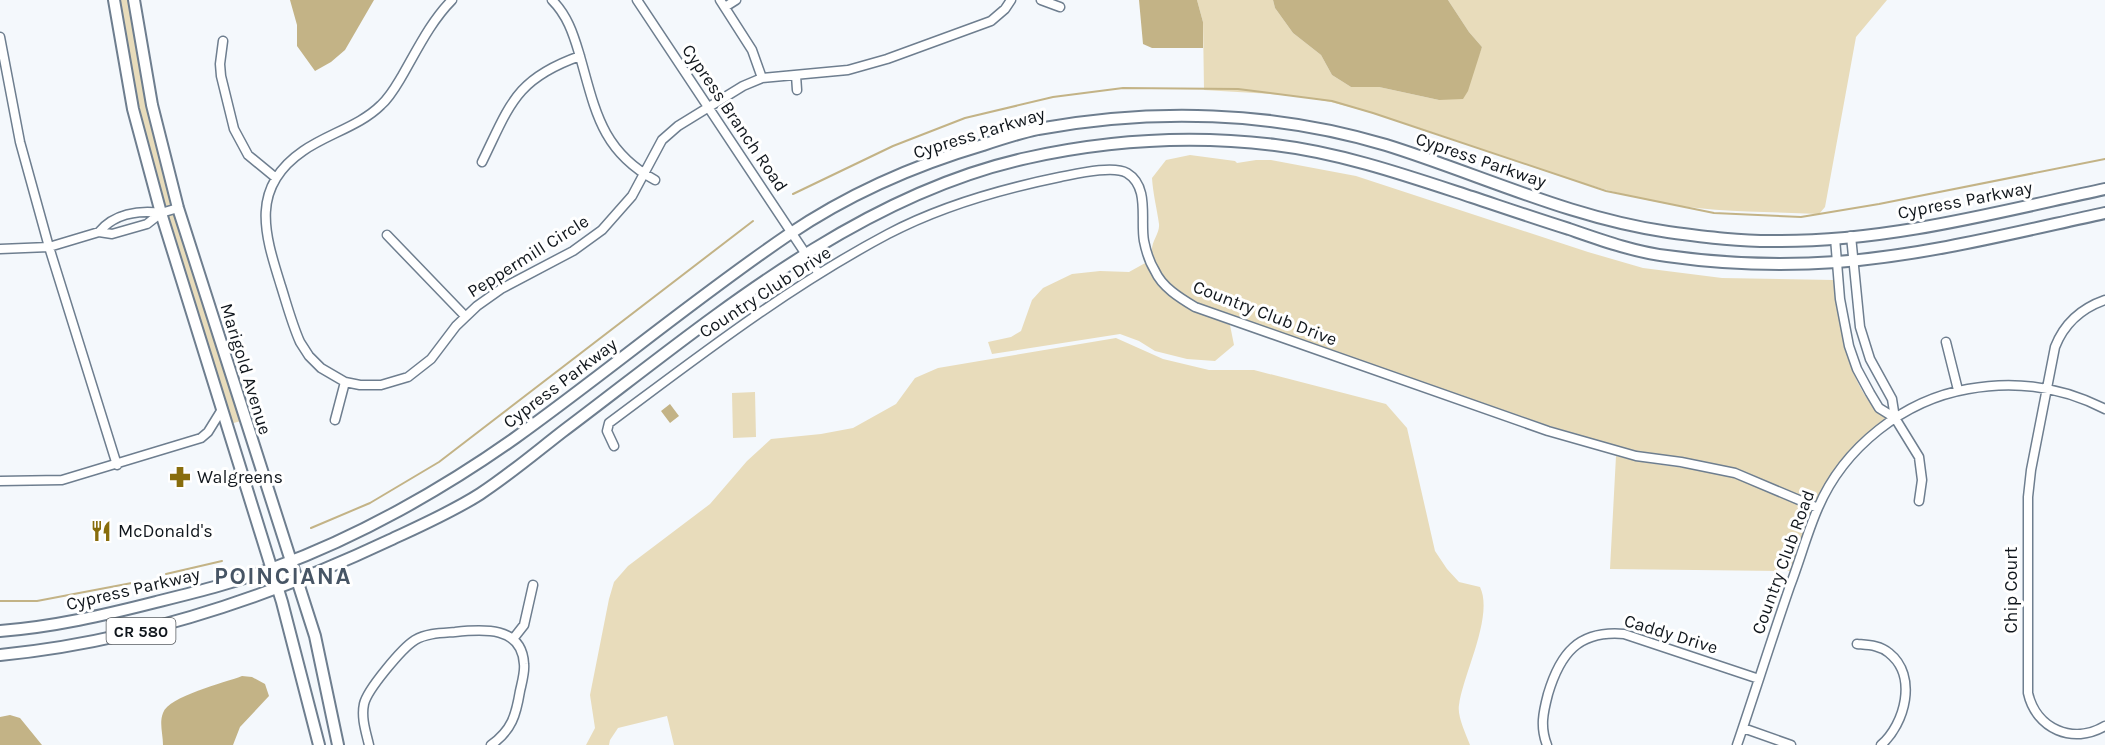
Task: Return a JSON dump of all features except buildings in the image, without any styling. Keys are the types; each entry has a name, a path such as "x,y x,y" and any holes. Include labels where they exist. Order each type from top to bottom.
{"main road":[{"name":"Marigold Avenue","path":"114,0 134,109 160,213 277,588 319,745"},
{"name":"Marigold Avenue","path":"134,0 152,105 178,208 315,636 338,745"},
{"name":"Cypress Parkway","path":"0,631 27,629 107,615 199,591 290,562 394,512 455,477 502,446 791,233 856,196 909,171 963,151 1033,130 1108,119 1184,115 1253,118 1317,128 1385,145 1609,220 1663,231 1779,242 1922,228 2105,189"},
{"name":"Cypress Parkway","path":"0,655 48,650 141,631 215,610 277,588 360,554 479,495 724,311 807,253 876,213 954,179 1022,159 1074,149 1140,141 1275,145 1345,159 1415,178 1607,242 1661,256 1739,263 1853,260 1933,249 2105,213"}],"street":[{"name":"Peppermill Circle","path":"452,0 438,17 390,95 380,106 362,119 303,150 288,163 276,178 266,208 266,232 296,334 303,348 315,363 328,374 345,382 373,386 408,377 431,359 465,316 501,289 593,238 617,215 638,186 662,140 678,126 743,86 762,78"},
{"path":"552,0 568,21 607,137 619,155 655,180"},
{"name":"Cypress Branch Road","path":"637,0 819,274"},
{"path":"736,0 723,4 752,50 762,78 848,70 887,59 991,21 1005,9 1011,0"},
{"path":"1041,0 1060,7"},
{"path":"0,37 20,142 49,247 117,465"},
{"path":"223,40 220,70 234,129 248,155 276,178"},
{"path":"482,162 510,106 523,88 549,68 579,56"},
{"path":"796,75 797,90"},
{"name":"Country Club Drive","path":"614,446 607,430 609,423 722,338 819,274 889,234 948,208 1017,185 1089,171 1126,172 1134,180 1143,200 1144,241 1155,273 1175,295 1195,307 1548,431 1636,456 1735,473 1818,508"},
{"path":"99,232 107,222 142,211 160,213 178,208"},
{"path":"0,249 49,247 99,232 112,234 147,224 160,213"},
{"path":"387,235 465,316"},
{"path":"1851,236 1858,313 1863,336 1876,373 1892,399 1895,418 1919,457 1922,480 1919,501"},
{"path":"1835,238 1844,324 1852,357 1879,408 1895,418"},
{"name":"Chip Court","path":"2105,300 2083,311 2063,331 2055,347 2031,470 2027,507 2028,693 2034,712 2041,721 2058,732 2078,736 2095,732 2105,726"},
{"path":"1946,342 1958,390"},
{"path":"335,420 345,382"},
{"name":"Country Club Road","path":"1737,745 1818,508 1847,462 1869,439 1895,418 1926,402 1958,390 2006,385 2046,388 2074,395 2105,409"},
{"path":"0,481 62,480 117,465 201,438 208,432 221,411"},
{"path":"513,639 524,625 533,585"},
{"path":"369,745 363,712 367,695 416,640 439,634 490,630 501,632 513,639 521,652 524,663 517,709 512,724 506,733 491,745"},
{"name":"Caddy Drive","path":"1547,745 1542,713 1555,671 1568,651 1583,640 1594,636 1624,634 1759,679"},
{"path":"1857,644 1872,645 1889,653 1897,662 1904,680 1905,700 1902,713 1897,725 1881,745"},
{"path":"1743,728 1791,745"}],"shaded area":[{"path":"118,0 129,0 173,204 163,207 138,108"},
{"path":"290,0 374,0 345,50 331,62 315,71 297,46 297,25"},
{"path":"1139,0 1197,0 1203,22 1203,48 1152,48 1143,44"},
{"path":"1197,0 1273,0 1275,8 1293,33 1321,55 1332,75 1351,87 1379,87 1439,100 1475,65 1482,47 1448,0 1887,0 1856,37 1825,207 1819,214 1714,210 1652,201 1571,179 1412,125 1331,102 1284,95 1204,90 1203,22"},
{"path":"1273,0 1448,0 1482,47 1468,91 1463,99 1439,100 1379,87 1351,87 1332,75 1321,55 1293,33 1275,8"},
{"path":"1190,155 1237,163 1271,160 1356,176 1643,268 1722,278 1834,280 1843,336 1855,375 1863,392 1874,407 1887,418 1847,456 1830,478 1816,502 1735,469 1681,457 1637,452 1546,425 1196,303 1162,275 1153,259 1152,251 1159,224 1152,178 1166,160"},
{"path":"176,214 241,421 230,424 166,217"},
{"path":"1147,262 1153,275 1170,295 1204,315 1230,325 1234,345 1215,361 1187,359 1155,351 1139,341 1120,334 992,354 988,342 1011,337 1021,331 1032,300 1043,288 1072,274 1100,271 1129,272"},
{"path":"1116,338 1163,359 1209,370 1254,370 1386,404 1407,428 1435,551 1459,582 1480,587 1483,599 1481,629 1459,705 1461,720 1470,745 674,745 667,716 618,728 609,745 586,745 595,728 590,695 614,582 628,566 710,504 747,461 771,439 853,428 896,404 915,378 938,368"},
{"path":"755,392 756,437 733,438 732,393"},
{"path":"670,404 679,416 670,423 661,411"},
{"path":"1616,456 1735,478 1813,511 1791,571 1610,569"},
{"path":"242,676 252,677 265,684 269,696 240,727 233,745 163,745 161,721 167,707 186,696"},
{"path":"10,715 20,718 42,745 0,745 0,717"}],"waterway":[{"path":"793,194 893,146 965,118 1053,97 1123,88 1238,89 1332,101 1606,191 1714,213 1801,217 1879,204 2105,159"},
{"path":"311,528 370,503 439,462 753,221"},
{"path":"166,574 222,561"},
{"path":"0,601 37,601 137,582"}],"place":[{"name":"Walgreens","path":"180,477"},
{"name":"McDonald's","path":"101,531"}],"district":[{"name":"POINCIANA","path":"283,576"}]}
